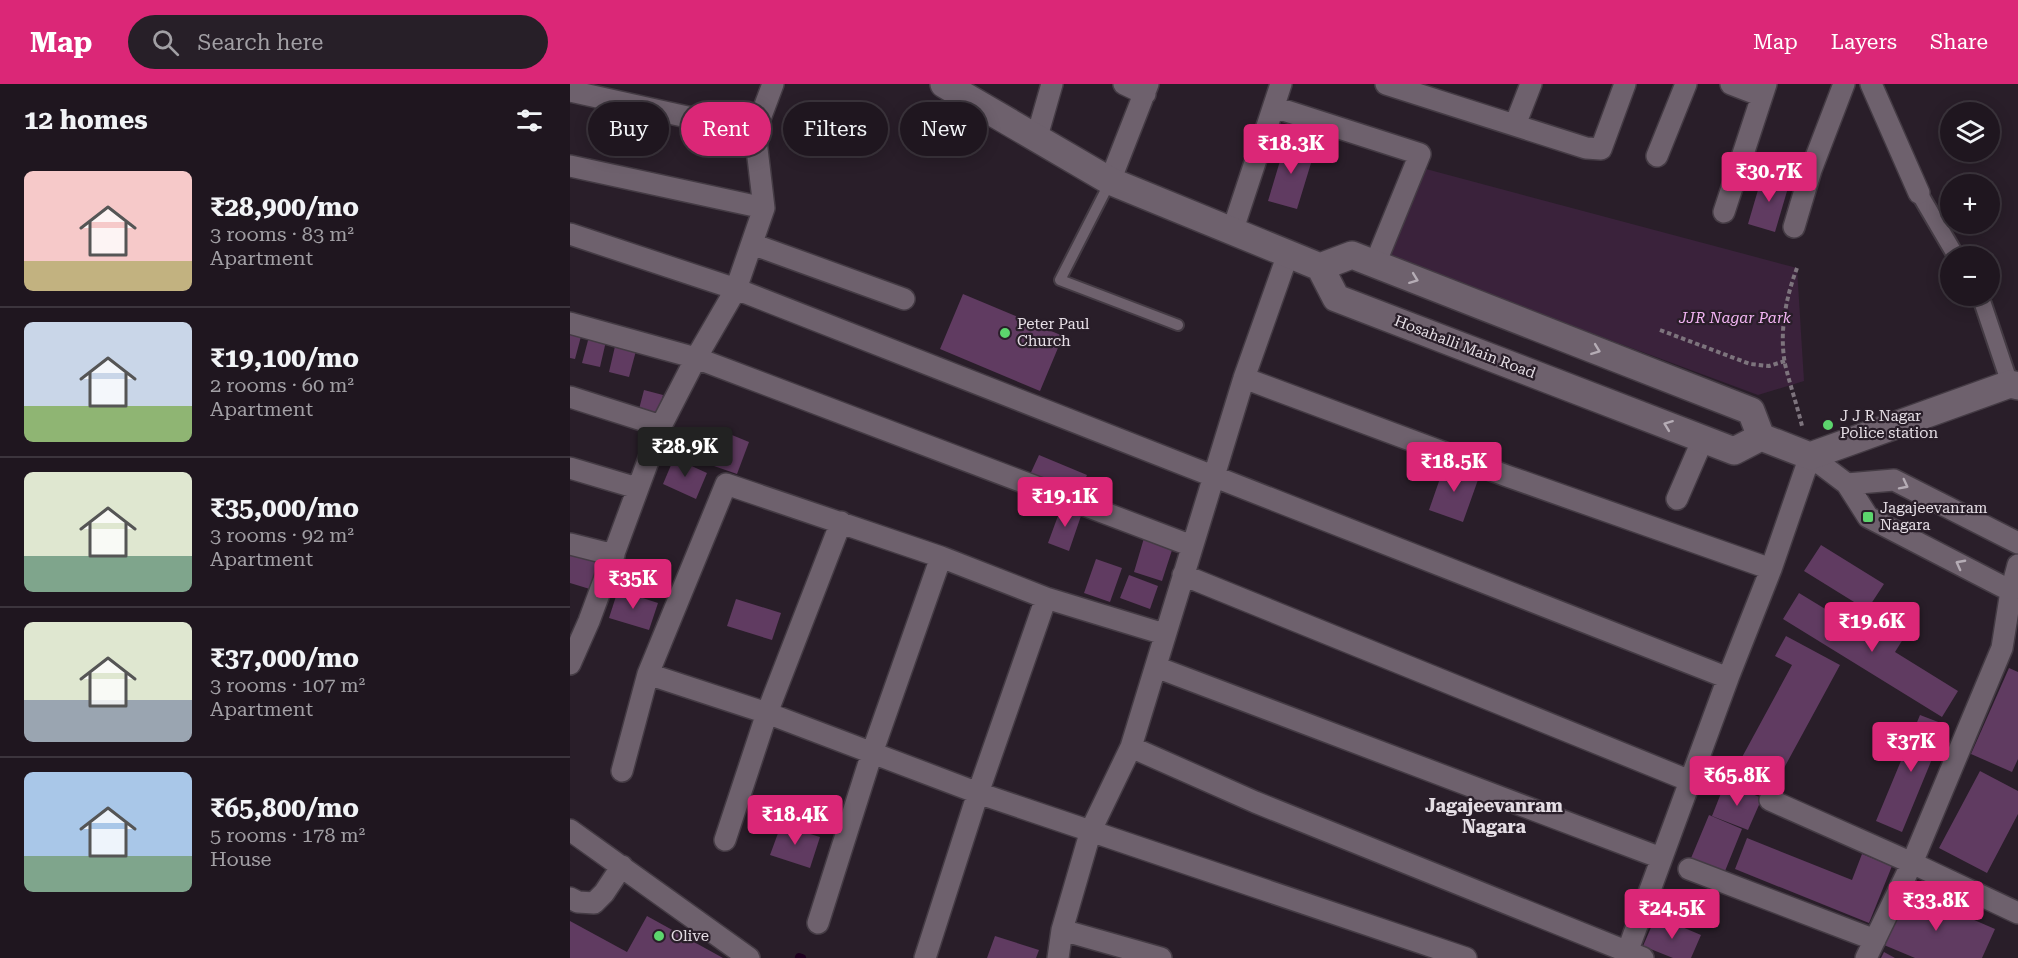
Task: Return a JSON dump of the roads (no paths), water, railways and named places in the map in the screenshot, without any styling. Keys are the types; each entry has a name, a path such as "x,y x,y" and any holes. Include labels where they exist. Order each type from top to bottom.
{"street":[{"path":"766,102 773,84"},
{"path":"944,84 972,92 1036,140 1110,182 1232,232 1320,267 1352,255 1751,411 1761,437 1810,456 1847,484 1868,517 2011,591"},
{"path":"1036,140 1053,84"},
{"path":"1110,182 1146,89 1124,84"},
{"path":"1232,232 1281,84"},
{"path":"1386,84 1586,148 1601,149 1625,84"},
{"path":"1515,125 1531,84"},
{"path":"1658,156 1686,84"},
{"path":"1724,212 1764,90 1731,84"},
{"path":"1794,227 1811,170 1844,84"},
{"path":"1871,84 1918,193 1950,246"},
{"path":"570,91 681,116"},
{"path":"1274,107 1420,154 1358,306"},
{"path":"570,664 579,618 614,555 661,426 696,358 736,289 764,208 758,156"},
{"path":"570,166 764,208"},
{"path":"570,234 736,289 1728,678"},
{"path":"752,244 904,299"},
{"path":"1058,958 1062,930 1091,830 1131,747 1244,378 1288,254"},
{"name":"Hosahalli Main Road","path":"1320,267 1336,298 1734,451 1761,437"},
{"path":"1810,456 2014,385 1984,306"},
{"path":"570,323 696,358 1192,546"},
{"path":"1244,378 1507,476 1771,568"},
{"path":"570,397 661,426"},
{"path":"1677,499 1703,439"},
{"path":"1131,747 1255,802 1632,956 1661,858 1771,568 1810,456"},
{"path":"570,468 637,488"},
{"path":"1847,484 1894,480 2018,543"},
{"path":"622,771 648,674 726,484 941,557 1046,598 1164,634"},
{"path":"725,840 767,712 841,522"},
{"path":"570,544 614,555"},
{"path":"818,923 872,753 941,557"},
{"path":"1689,869 1870,949 2010,651 2011,591 2018,565"},
{"path":"1184,575 1690,781"},
{"path":"925,958 978,793 1046,598"},
{"path":"1156,667 1661,858"},
{"path":"648,674 767,712 978,793 1466,958"},
{"path":"1770,800 1912,862 2018,913"},
{"path":"572,838 622,866 749,958"},
{"path":"570,898 578,902 594,903 604,893 622,866"},
{"path":"1062,930 1161,958"}],"lane":[{"path":"1110,182 1060,280 1178,325"}],"place":[{"name":"Peter Paul Church","path":"1005,333"},
{"name":"J J R Nagar Police station","path":"1828,425"},
{"name":"Jagajeevanram Nagara","path":"1868,517"},
{"name":"Olive","path":"659,936"}],"district":[{"name":"Jagajeevanram Nagara","path":"1494,815"}],"park label":[{"name":"JJR Nagar Park","path":"1735,318"}]}
